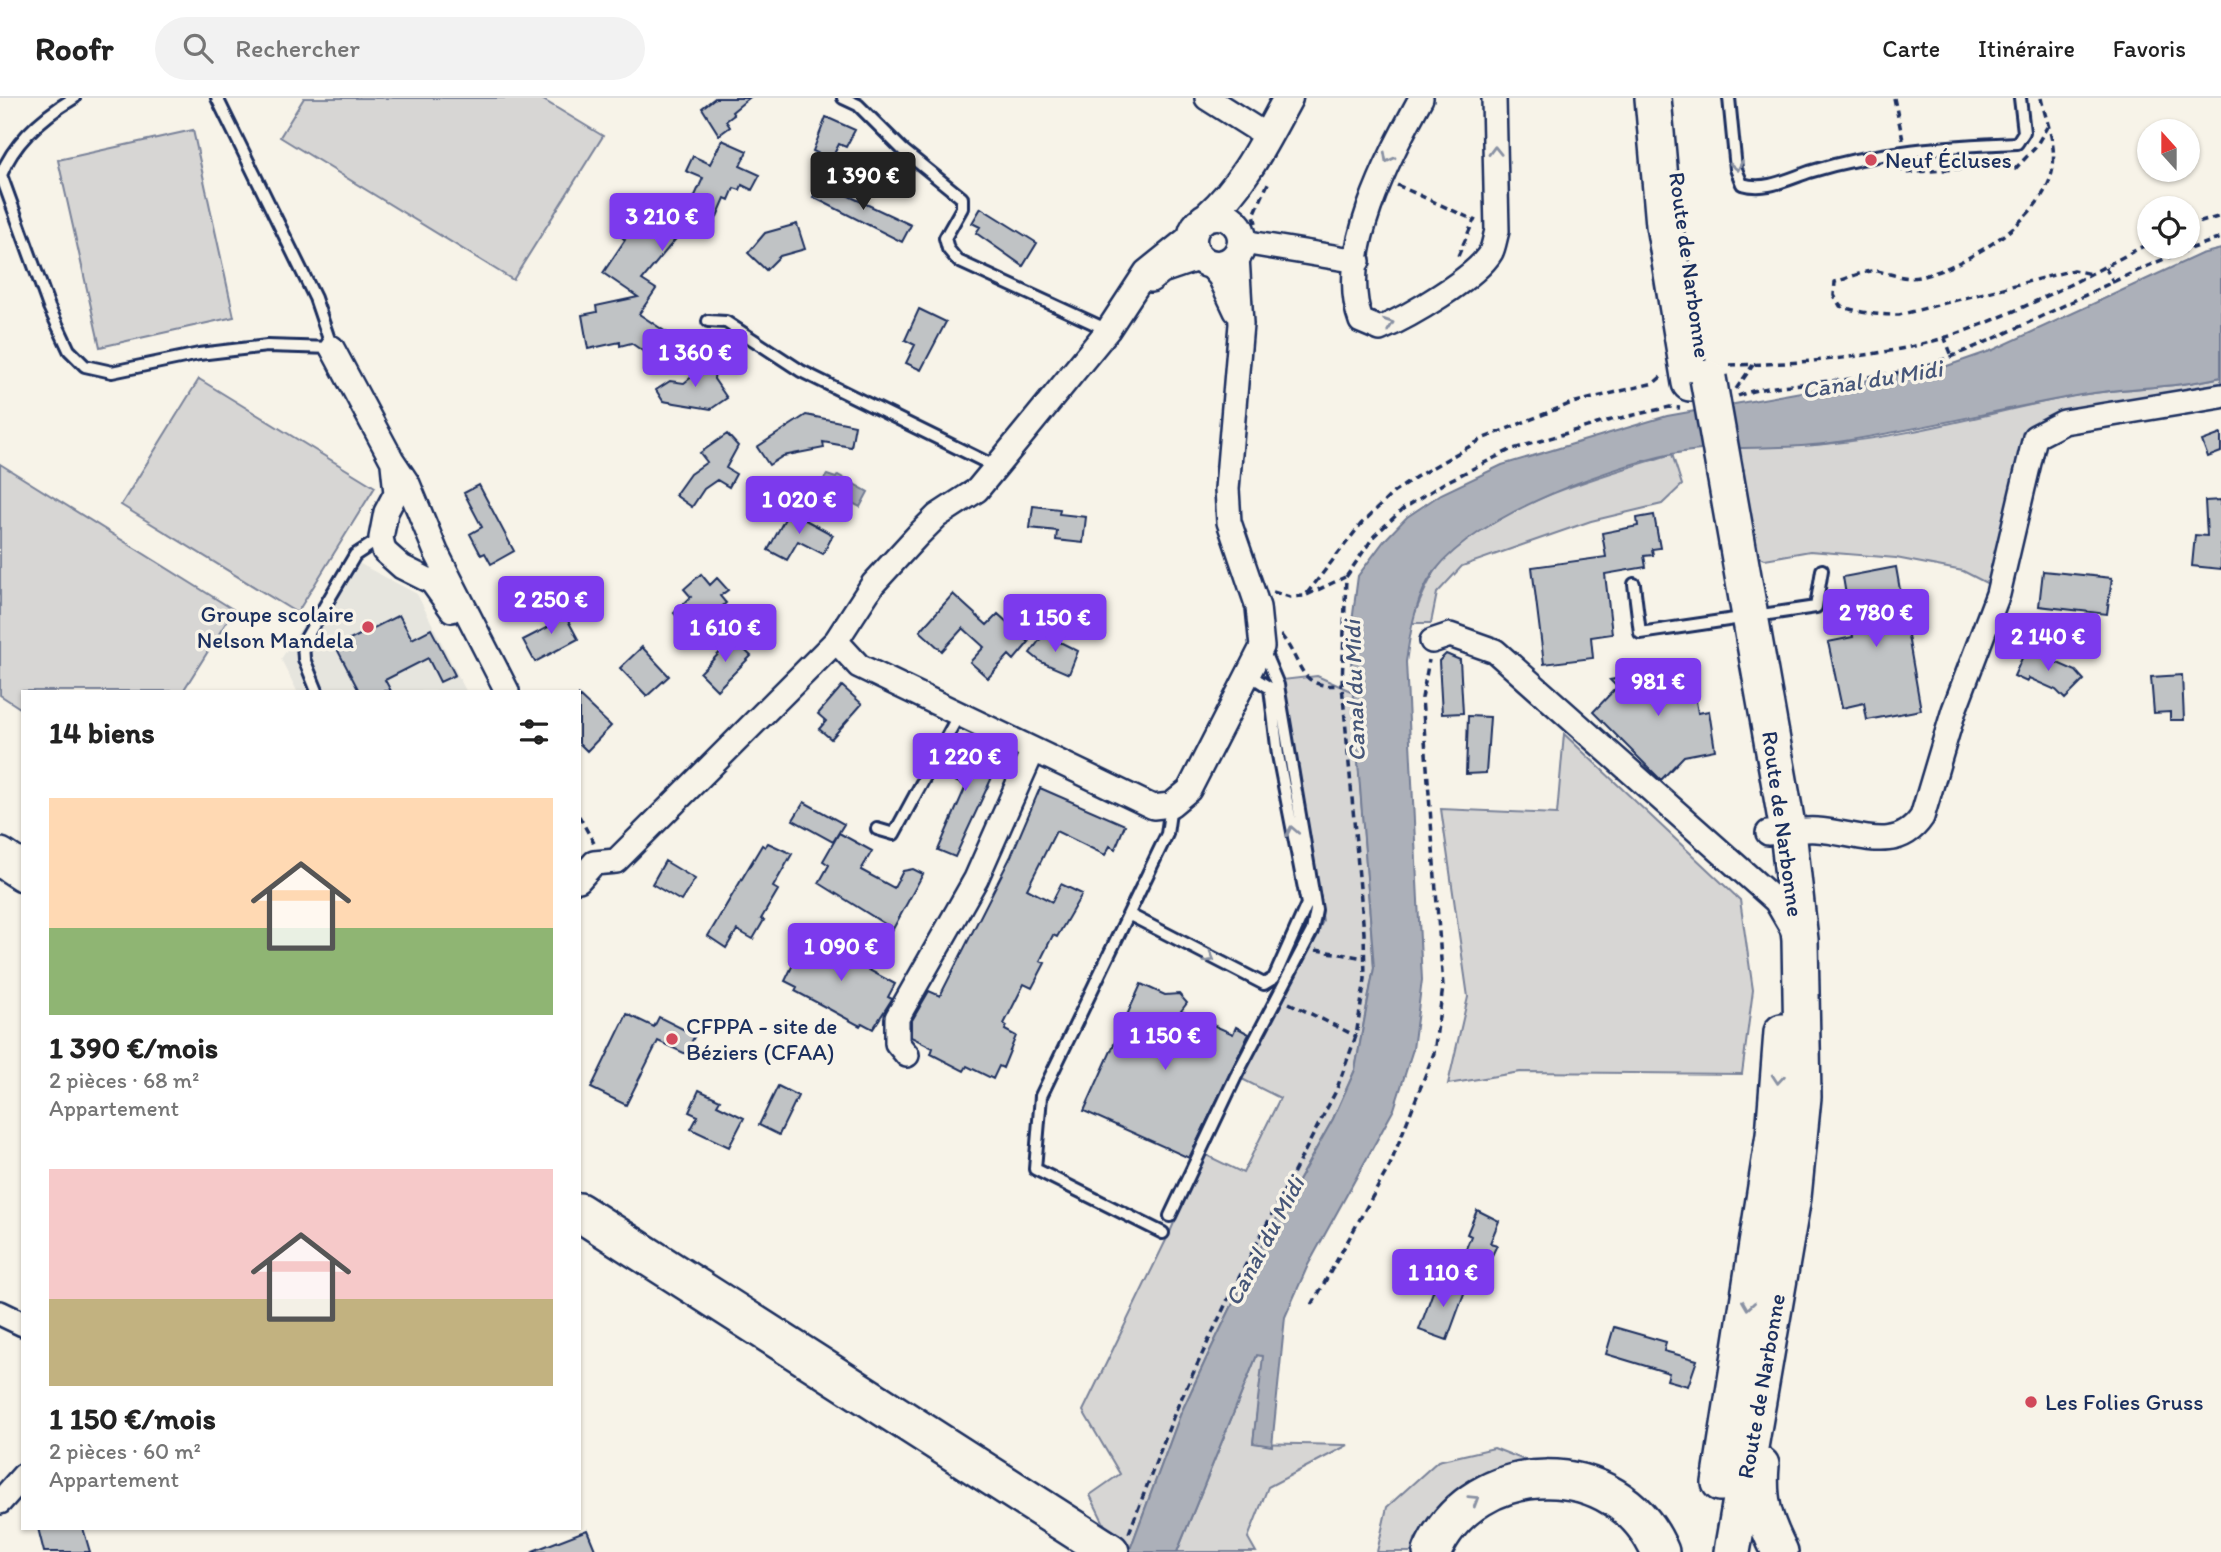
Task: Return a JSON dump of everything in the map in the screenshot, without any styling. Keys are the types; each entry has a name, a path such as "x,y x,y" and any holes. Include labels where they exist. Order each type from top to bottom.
{"highway":[{"path":"0,844 21,857"},
{"path":"0,857 21,871"},
{"path":"585,1219 1105,1547"},
{"path":"1432,1552 1440,1532 1466,1503 1502,1484 1547,1479 1587,1484 1622,1504 1651,1532 1660,1552"}],"main road":[{"name":"Route de Narbonne","path":"1653,98 1664,225 1699,385 1778,832 1800,940 1803,1097 1793,1197 1732,1552"},
{"name":"Route de Narbonne","path":"1671,98 1699,385"},
{"name":"Route de Narbonne","path":"1708,1552 1774,1135 1782,1026 1782,975 1776,901 1778,832"},
{"path":"1778,1288 1759,1496 1769,1531 1780,1552"}],"street":[{"path":"1207,98 1268,136"},
{"path":"1202,243 1226,199 1252,164 1288,98"},
{"path":"1421,98 1380,177 1353,275 1354,302 1361,321 1380,329 1410,317 1478,268 1491,251 1497,231 1494,98"},
{"path":"836,641 859,666 958,716 1153,807 1171,805 1189,790 1248,674 1270,640 1229,522 1227,489 1241,324 1240,242 1252,164"},
{"path":"585,856 616,861 836,641 882,574 937,516 977,490 1137,291 1202,243 1230,217 1240,242"},
{"path":"1202,243 1224,264 1240,242"},
{"path":"1240,242 1357,261"},
{"path":"1202,243 1241,324"},
{"path":"332,348 392,460 408,484 425,529 506,690"},
{"path":"1778,832 1818,830 1883,840 1899,838 1914,829 1923,817 1954,710 1998,594 2035,438 2064,422 2221,396"},
{"path":"392,460 396,494 386,512 381,538 384,551 402,567 432,582 446,598 492,690"},
{"path":"381,538 412,523 425,529"},
{"path":"1432,641 1450,635 1495,651 1776,901 1800,940"},
{"path":"907,1055 897,1043 897,1018 976,879 1033,750"},
{"path":"0,1313 21,1323"},
{"path":"0,1502 21,1478"}],"lane":[{"path":"74,98 53,111 24,139 7,161 1,175 49,307 69,350 85,366 112,372 199,354 267,346 332,348 315,298 217,98"},
{"path":"843,98 858,105 903,150 962,198 962,208 945,238 948,249 958,261 1108,330"},
{"path":"1729,98 1736,169 1742,184 1758,189 1852,159 1902,151 2017,143 2024,132 2020,98"},
{"path":"708,321 726,322 802,372 996,467"},
{"path":"316,690 304,659 303,643 355,555 381,538"},
{"path":"1634,584 1640,633 1816,607 1822,570"},
{"path":"1170,1216 1236,1076 1312,931 1316,910 1270,640"},
{"path":"1130,915 1264,984 1274,978 1307,904 1278,755 1270,688 1248,674"},
{"path":"877,830 894,834 958,716"},
{"path":"1163,1233 1035,1169 1041,1096 1167,834 1171,805"}],"path":[{"path":"2040,98 2052,135 2053,165 2050,183 2041,200 1987,247 1946,267 1917,277 1874,271 1835,282 1834,296 1840,306 1871,316 1899,315 2073,270 2091,274"},
{"path":"1380,177 1497,231"},
{"path":"2200,222 2221,216"},
{"path":"1306,596 1361,524 1393,493 1484,438 1559,408 1654,383 1699,385 1746,392 1868,376 1935,363 2161,260 2221,238"},
{"path":"1265,590 1290,597 1306,596 1346,577 1374,536 1403,509 1444,483 1510,450 1607,421 1670,407 1699,385 1753,365 1866,355 1902,349 1969,329 2091,274 2137,250"},
{"path":"2105,267 2113,284"},
{"path":"1944,336 1952,356"},
{"path":"1105,1547 1175,1412 1229,1297 1336,1091 1356,1036 1365,958 1355,811 1342,685 1346,577"},
{"path":"1270,640 1311,683 1324,687 1342,685"},
{"path":"1312,1305 1390,1165 1434,1053 1443,987 1422,698 1432,641"},
{"path":"581,829 585,856"},
{"path":"1304,946 1365,958"},
{"path":"1279,998 1329,1020 1356,1036"}],"shaded area":[{"path":"304,98 540,98 603,136 513,280 280,137"},
{"path":"193,130 234,317 100,347 58,160"},
{"path":"2221,377 2221,396 2049,428 2000,590 1963,571 1896,558 1810,551 1765,559 1738,551 1725,474 1740,446 1814,445 1856,441 2073,396 2185,384"},
{"path":"199,379 375,487 297,613 121,505"},
{"path":"1672,454 1682,485 1662,504 1591,521 1462,566 1437,593 1431,623 1411,623 1437,568 1475,534 1528,504 1556,492"},
{"path":"0,464 234,610 184,690 21,690 21,709 0,695"},
{"name":"Groupe scolaire Nelson Mandela","path":"347,557 417,594 465,690 296,690 281,659"},
{"path":"1317,676 1353,692 1374,968 1355,1070 1333,1119 1258,1252 1207,1357 1181,1413 1129,1552 1107,1552 1112,1540 1090,1495 1120,1474 1083,1411 1170,1232 1204,1154 1243,1173 1280,1098 1240,1078 1323,921 1282,680"},
{"path":"1564,734 1740,900 1753,990 1742,1074 1520,1072 1448,1084 1468,997 1441,809 1557,814"},
{"path":"1257,1355 1264,1356 1253,1443 1348,1445 1268,1487 1248,1538 1256,1552 1177,1552"},
{"path":"1494,1448 1527,1461 1463,1493 1415,1539 1413,1552 1377,1552 1387,1507 1438,1461"}],"water":[{"name":"Canal du Midi","path":"2221,249 2221,377 2185,384 2075,396 1831,443 1712,449 1672,454 1610,471 1538,500 1472,537 1446,559 1428,581 1419,600 1406,662 1422,980 1413,1049 1394,1109 1308,1265 1285,1317 1272,1446 1253,1443 1263,1356 1257,1355 1177,1552 1129,1552 1181,1413 1207,1357 1258,1252 1333,1119 1355,1070 1374,968 1351,671 1352,622 1358,576 1384,541 1407,517 1441,494 1502,465 1667,416 1947,366 1993,350 2190,259 2200,259 2201,254"},
{"path":"827,475 836,478 838,475 868,492 860,507 829,491 823,480"}],"building":[{"path":"715,98 749,98 732,112 734,115 726,121 730,127 719,135 702,108"},
{"path":"826,117 855,130 846,147 839,144 831,160 813,151"},
{"path":"722,140 747,151 740,166 760,175 752,190 742,185 740,190 734,188 729,200 725,198 709,235 688,224 642,280 656,289 639,314 669,334 653,358 631,343 620,346 620,342 588,349 582,315 597,312 596,306 638,297 603,273 625,240 622,237 633,222 645,231 665,206 684,220 703,178 686,171 693,156 710,164"},
{"path":"821,183 911,225 902,242 813,197"},
{"path":"981,208 1037,243 1023,266 976,233 980,227 972,223"},
{"path":"797,224 805,249 780,256 766,270 748,253 765,233"},
{"path":"919,309 946,322 921,370 906,363 915,345 905,340"},
{"path":"701,359 716,362 714,379 727,398 711,409 663,401 656,390 670,381 684,383 698,372"},
{"path":"806,415 855,425 851,447 823,442 824,448 783,456 769,465 757,447"},
{"path":"727,434 738,446 726,468 736,474 729,487 717,480 704,489 692,507 675,495 690,474 707,462 700,453"},
{"path":"2221,434 2221,452 2208,457 2202,441"},
{"path":"479,485 514,551 491,564 485,553 481,555 470,534 482,527 464,493"},
{"path":"2221,500 2221,569 2192,566 2195,535 2207,536 2205,501"},
{"path":"1033,506 1060,509 1059,514 1086,517 1083,543 1056,540 1057,531 1030,528"},
{"path":"789,511 833,535 823,554 798,541 787,560 768,550"},
{"path":"1654,515 1660,548 1652,549 1653,555 1644,556 1646,567 1605,574 1612,634 1591,637 1593,658 1544,664 1532,567 1606,557 1602,533 1638,526 1637,518"},
{"path":"1896,567 1921,710 1867,720 1864,703 1842,708 1828,642 1853,637 1843,577"},
{"path":"2043,571 2112,578 2107,614 2039,606"},
{"path":"701,574 710,585 717,578 728,590 720,596 726,603 692,634 674,613 691,597 684,589"},
{"path":"953,594 987,625 998,614 1029,642 1014,660 1009,655 988,678 970,662 984,647 963,628 942,651 920,631"},
{"path":"559,604 578,639 535,662 523,640 554,624 547,611"},
{"path":"399,615 412,639 431,629 455,675 440,682 428,658 385,680 390,690 358,690 336,647"},
{"path":"1044,634 1078,651 1069,674 1041,662 1030,653"},
{"path":"733,639 751,656 717,690 700,673"},
{"path":"642,647 669,676 647,696 620,668"},
{"path":"2026,649 2076,671 2084,680 2065,699 2056,690 2029,678 2027,682 2014,676"},
{"path":"1446,654 1460,660 1463,713 1442,714 1439,661"},
{"path":"1690,666 1698,713 1709,711 1715,750 1684,756 1661,780 1593,712 1617,687 1610,680"},
{"path":"2182,675 2184,720 2170,720 2170,712 2154,713 2151,677"},
{"path":"842,686 862,704 831,739 819,729 826,721 818,714"},
{"path":"581,698 611,726 587,751 581,745"},
{"path":"1468,716 1490,717 1486,773 1466,774"},
{"path":"958,743 991,759 986,770 994,773 955,857 938,850 966,786 942,775"},
{"path":"1040,788 1125,825 1115,849 1110,846 1105,855 1056,831 1027,889 1052,902 1061,884 1082,894 1057,937 1053,935 1040,961 1045,963 1032,988 1024,984 1004,1024 1007,1026 1005,1030 1016,1036 1003,1068 999,1066 993,1079 967,1066 964,1071 931,1054 933,1048 911,1037 911,1022 929,991 940,996 1011,856"},
{"path":"804,802 844,824 833,842 793,820"},
{"path":"839,833 872,851 861,870 894,888 903,871 913,869 923,874 893,929 819,883 829,865 823,861"},
{"path":"768,843 792,854 773,887 778,890 753,939 737,930 726,948 708,936 762,845 765,847"},
{"path":"665,861 695,879 681,901 652,884"},
{"path":"811,938 836,952 839,947 873,964 869,970 895,984 888,997 892,999 873,1029 862,1023 860,1026 795,991 797,987 785,981 801,948 804,950"},
{"path":"1141,984 1165,995 1179,994 1187,1003 1181,1011 1233,1034 1236,1027 1249,1034 1189,1158 1084,1111"},
{"path":"627,1014 654,1027 659,1017 695,1035 686,1054 658,1041 626,1105 591,1088"},
{"path":"778,1086 798,1096 779,1135 759,1125"},
{"path":"699,1090 720,1100 717,1105 744,1118 729,1147 691,1129 698,1116 689,1112"},
{"path":"1477,1210 1499,1221 1490,1243 1497,1245 1489,1262 1465,1251 1471,1236 1467,1234"},
{"path":"1438,1278 1466,1288 1447,1340 1419,1330"},
{"path":"1614,1327 1666,1342 1664,1351 1697,1360 1688,1386 1667,1380 1669,1373 1606,1354"},
{"path":"38,1530 84,1530 90,1552 44,1552"},
{"path":"587,1530 596,1552 533,1551"}],"place":[{"name":"Neuf Écluses","path":"1871,160"},
{"name":"Groupe scolaire Nelson Mandela","path":"368,627"},
{"name":"CFPPA - site de Béziers (CFAA)","path":"672,1039"},
{"name":"Les Folies Gruss","path":"2031,1402"}]}
